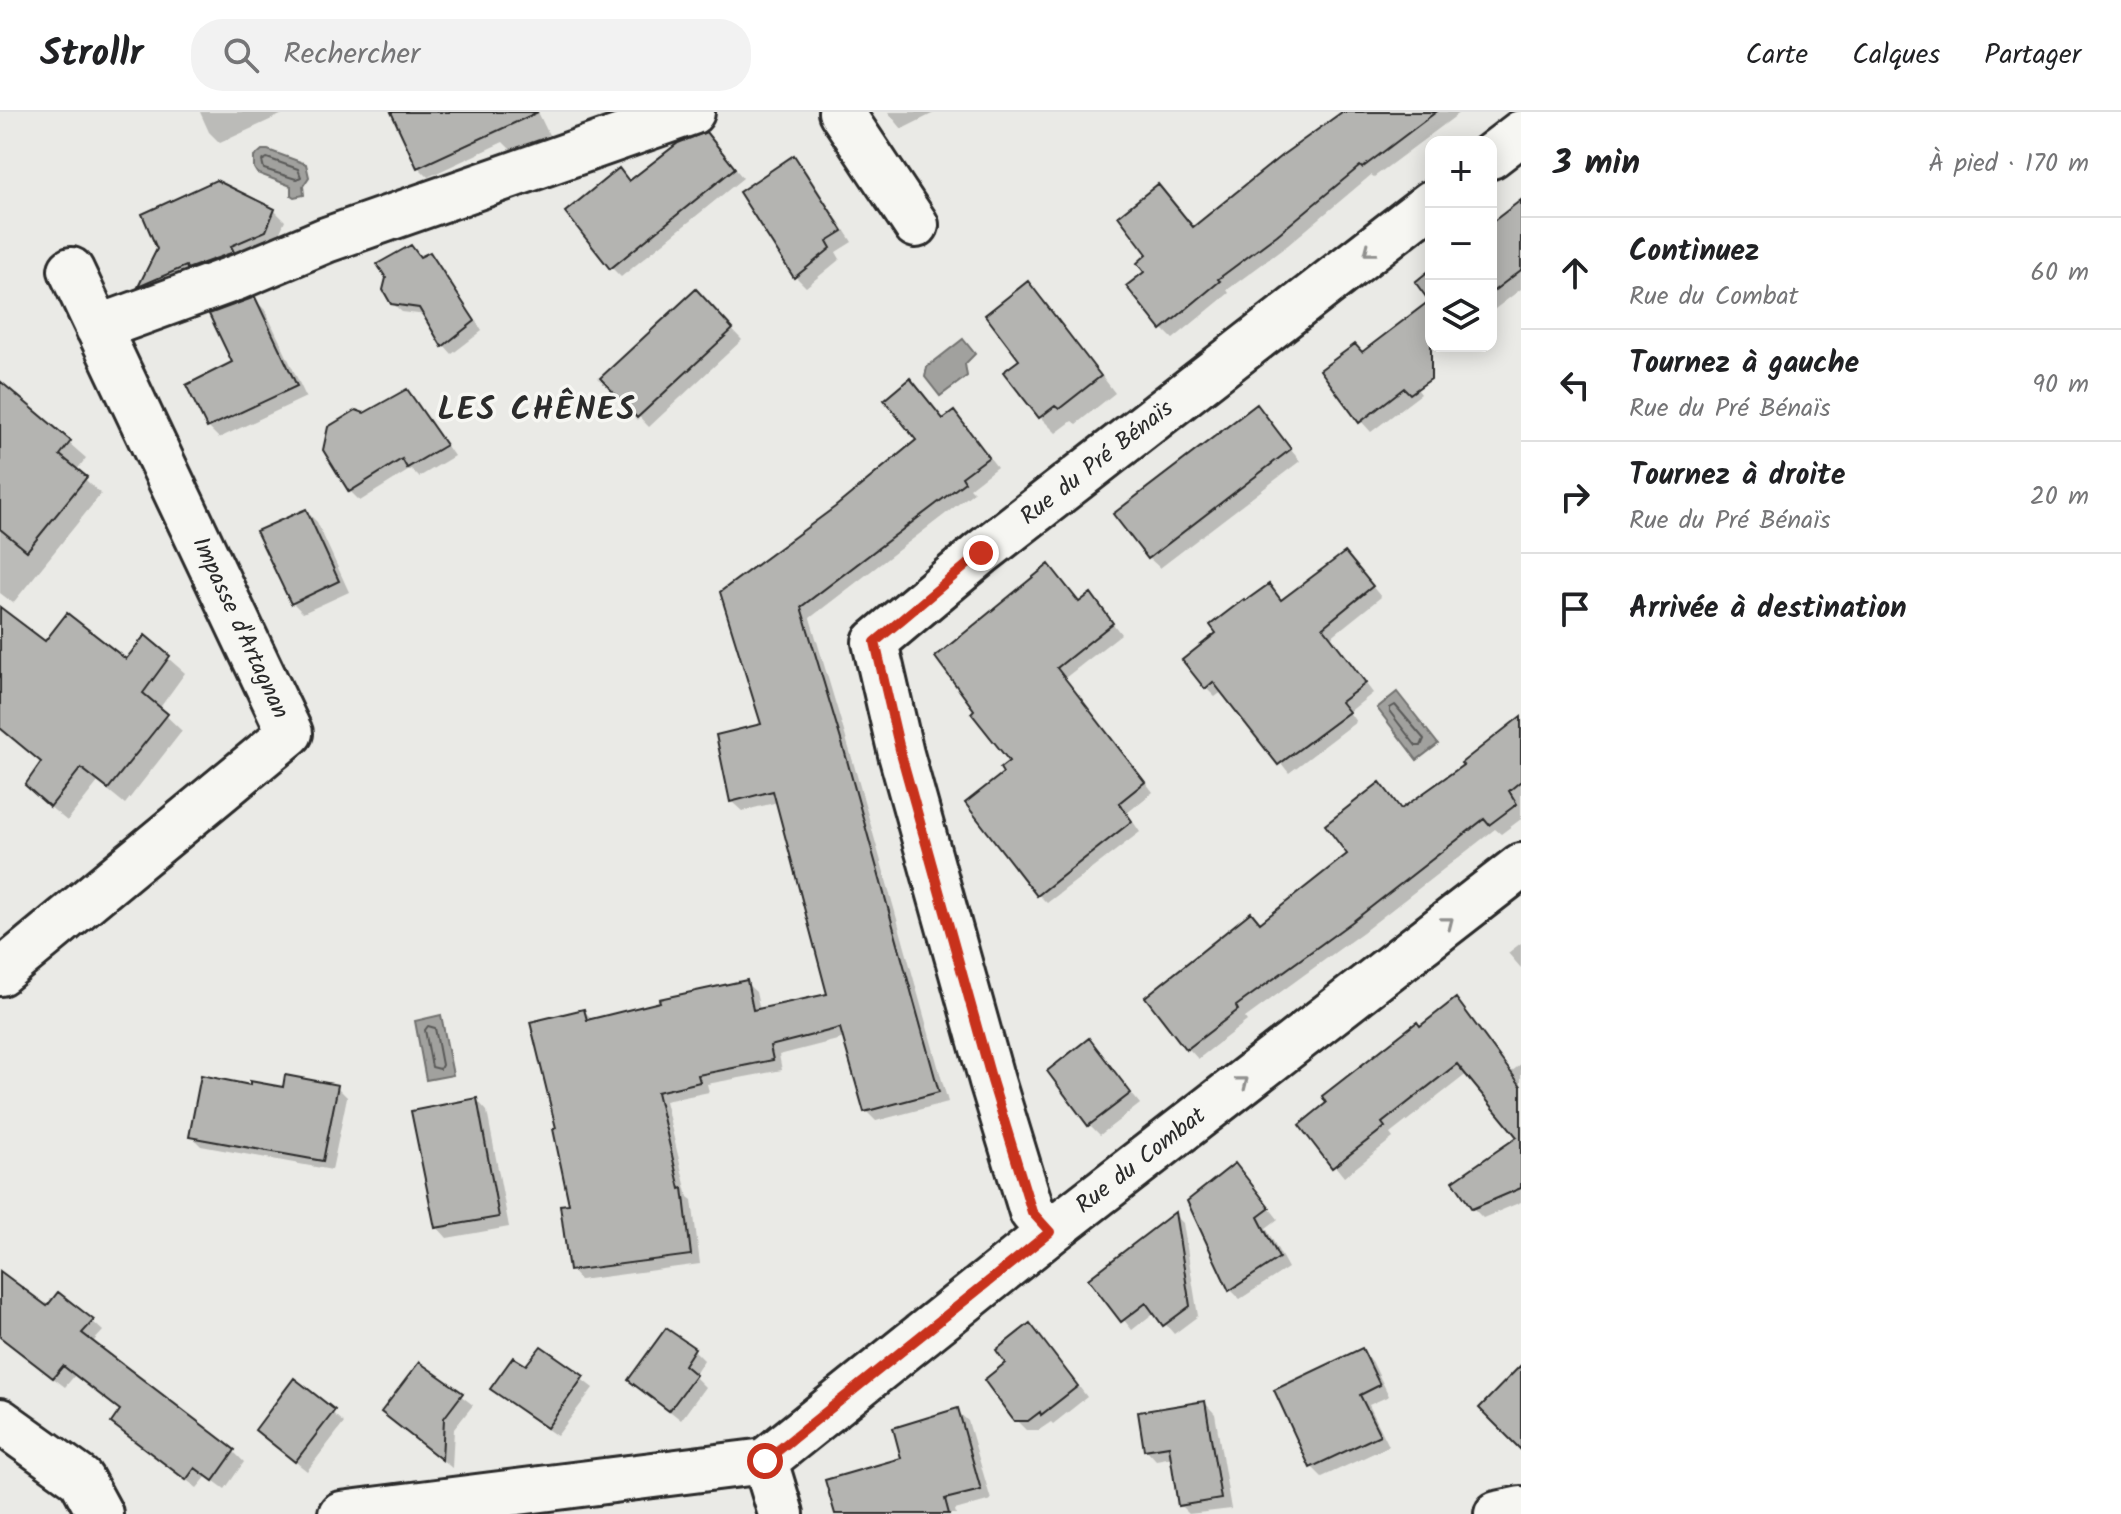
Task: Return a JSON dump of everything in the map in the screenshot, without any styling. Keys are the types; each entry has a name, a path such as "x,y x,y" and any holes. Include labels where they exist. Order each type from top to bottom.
{"street":[{"path":"98,328 238,277 326,240 692,112"},
{"path":"841,112 916,225"},
{"path":"1497,151 1521,133"},
{"name":"Rue du Pré Bénaïs","path":"1050,1232 1032,1212 992,1081 901,754 875,642 993,543 1425,208"},
{"name":"Impasse d'Artagnan","path":"0,973 290,733 71,270"},
{"name":"Rue du Combat","path":"765,1461 1050,1232 1521,866"},
{"path":"0,1421 81,1479 100,1514"},
{"path":"341,1514 765,1461 781,1514"},
{"path":"1497,1514 1521,1509"}],"water":[{"path":"262,150 306,164 309,177 303,186 304,195 294,197 291,186 257,173 254,157"},
{"path":"963,339 975,354 965,364 967,376 940,396 925,377 927,367"},
{"path":"1397,692 1438,744 1417,760 1377,708"},
{"path":"441,1015 453,1075 426,1080 415,1021"}],"building":[{"path":"391,112 538,112 417,168"},
{"path":"1342,112 1436,112 1362,168 1360,166 1218,279 1220,281 1161,330 1126,286 1144,272 1137,263 1147,254 1118,216 1158,184 1193,227 1281,156"},
{"path":"706,132 735,168 610,269 565,212 619,168 629,181 678,143"},
{"path":"794,155 843,231 827,241 831,248 794,278 739,192"},
{"path":"216,180 275,209 266,231 231,246 234,252 187,269 186,266 138,287 157,249 142,214"},
{"path":"1521,200 1521,270 1497,288 1497,280 1497,218"},
{"path":"411,245 420,257 430,252 475,321 442,347 419,308 391,304 383,290 386,278 377,264"},
{"path":"1425,274 1425,296 1415,282"},
{"path":"1028,281 1101,376 1059,409 1055,406 1039,418 1003,372 1019,360 985,315"},
{"path":"696,289 733,329 637,418 600,378"},
{"path":"255,297 297,386 207,428 186,385 232,362 209,314"},
{"path":"1425,304 1425,352 1431,352 1431,379 1410,394 1404,388 1359,423 1320,370 1355,344 1362,352"},
{"path":"910,378 943,419 954,411 989,457 962,477 965,482 801,607 939,1092 864,1112 840,1028 770,1046 773,1060 698,1075 700,1082 657,1092 680,1189 683,1188 691,1255 569,1271 560,1205 569,1204 553,1129 556,1128 530,1022 584,1009 587,1020 660,1002 659,999 747,980 753,1010 827,994 773,791 730,802 716,735 761,724 720,592 835,507 916,440 884,400"},
{"path":"0,381 71,441 60,455 87,477 27,551 0,529"},
{"path":"407,389 446,445 407,468 402,459 349,492 323,450 328,427 356,410 364,413"},
{"path":"1257,404 1291,449 1148,559 1113,514"},
{"path":"306,509 339,581 291,604 256,531"},
{"path":"1345,552 1373,586 1323,627 1366,683 1341,702 1349,712 1278,765 1213,682 1205,689 1182,660 1216,633 1210,625 1244,599 1269,584 1281,600"},
{"path":"1049,564 1079,602 1091,593 1113,623 1057,668 1145,782 1119,803 1132,821 1037,896 965,803 1003,773 1000,768 1009,761 971,713 974,710 935,657"},
{"path":"0,607 45,641 67,613 126,659 145,635 170,656 143,693 168,714 108,789 81,768 50,807 25,785 41,762 0,728"},
{"path":"1521,716 1521,781 1509,791 1517,804 1489,825 1484,819 1352,922 1236,1006 1238,1010 1186,1050 1145,997 1251,912 1260,923 1347,854 1325,825 1380,782 1401,809 1463,765 1461,763"},
{"path":"1456,998 1521,1086 1521,1188 1472,1209 1453,1181 1517,1137 1457,1064 1382,1123 1385,1127 1332,1168 1299,1125 1326,1103 1322,1096 1417,1022 1420,1026"},
{"path":"1089,1038 1131,1093 1088,1126 1047,1071"},
{"path":"201,1075 250,1085 250,1081 283,1087 285,1075 338,1085 323,1161 189,1137"},
{"path":"477,1098 499,1217 435,1228 411,1111"},
{"path":"1235,1163 1270,1208 1258,1217 1279,1258 1229,1291 1187,1201"},
{"path":"1175,1212 1190,1306 1163,1326 1146,1303 1121,1322 1088,1279"},
{"path":"0,1271 47,1306 58,1292 94,1320 82,1333 235,1450 213,1481 195,1468 186,1480 111,1423 120,1410 63,1366 53,1378 0,1337"},
{"path":"1030,1323 1078,1386 1041,1415 1040,1412 1028,1421 1014,1421 984,1380 1005,1363 996,1350"},
{"path":"666,1328 695,1348 684,1365 696,1375 669,1411 628,1380"},
{"path":"541,1346 584,1376 547,1428 490,1389 513,1357 526,1365"},
{"path":"1362,1348 1380,1385 1360,1395 1380,1435 1310,1468 1274,1390"},
{"path":"419,1362 463,1393 444,1418 442,1460 381,1412"},
{"path":"1521,1365 1521,1450 1479,1408"},
{"path":"294,1378 335,1410 295,1462 255,1430"},
{"path":"1205,1401 1221,1499 1178,1506 1169,1446 1144,1450 1138,1412"},
{"path":"958,1408 981,1490 945,1499 949,1514 835,1514 825,1480 901,1458 893,1428"}],"district":[{"name":"LES CHÊNES","path":"537,410"}],"route":[{"path":"765,1461 1050,1232 1032,1212 992,1081 901,754 875,642 981,553"}]}
